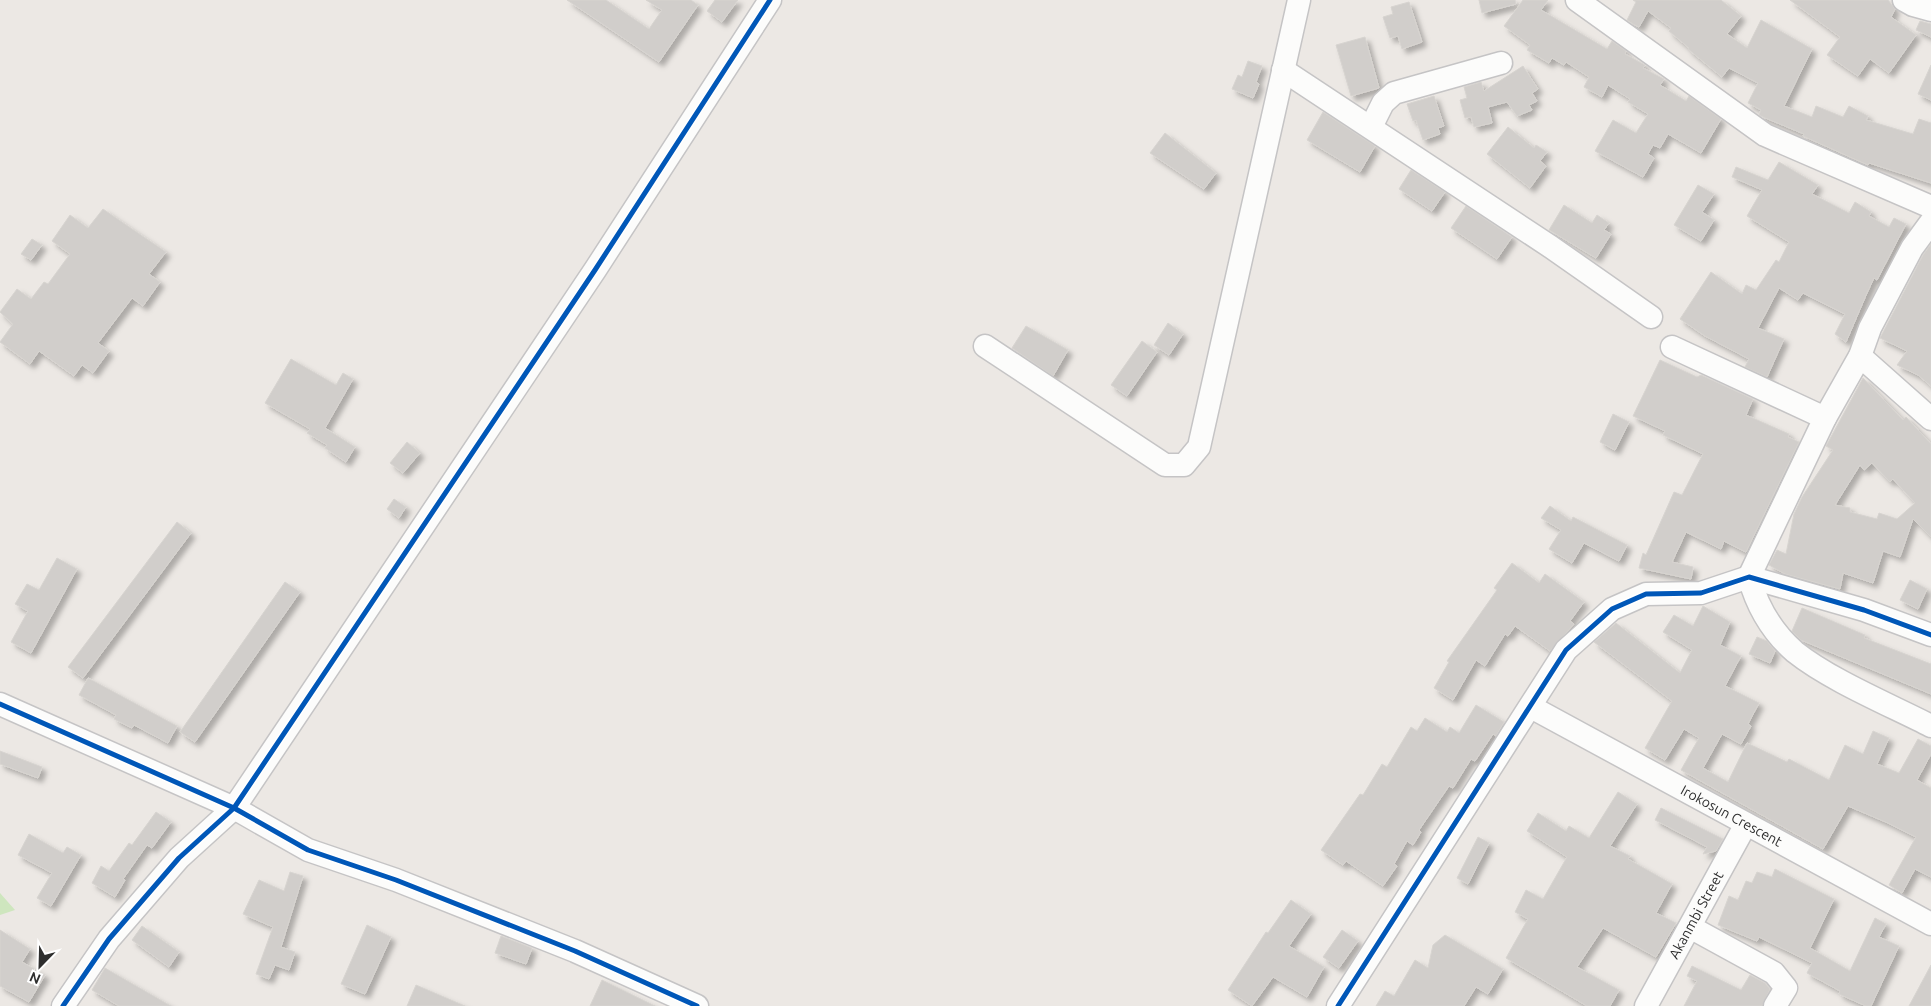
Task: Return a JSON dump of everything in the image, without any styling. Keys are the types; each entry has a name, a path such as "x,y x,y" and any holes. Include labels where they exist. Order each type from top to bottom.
{"street":[{"path":"63,1006 109,938 179,858 234,808 595,270 770,0"},
{"path":"985,346 1165,464 1184,465 1199,447 1299,0"},
{"path":"1576,0 1765,135 1931,207"},
{"path":"1904,0 1913,5 1931,10"},
{"path":"1371,127 1383,103 1394,93 1501,62"},
{"path":"1283,70 1551,247 1652,317"},
{"path":"1931,222 1912,248 1870,328 1860,356 1825,418 1749,578 1756,601 1769,622 1795,652 1836,677 1931,726"},
{"path":"1672,347 1825,418"},
{"path":"1860,356 1931,419"},
{"path":"1338,1006 1566,650 1612,609 1646,594 1702,593 1749,578 1864,610 1931,635"},
{"path":"0,704 234,808 308,850 396,880 575,951 697,1006"},
{"name":"Irokosun Crescent","path":"1531,706 1931,924"},
{"name":"Akanmbi Street","path":"1646,1006 1746,824"},
{"path":"1690,928 1774,973 1786,988 1775,1006"}],"green space":[{"path":"0,893 15,910 0,915"}],"building":[{"path":"567,0 606,0 649,29 662,10 646,0 691,0 698,5 659,62"},
{"path":"715,0 738,0 722,22 707,11"},
{"path":"1479,0 1515,0 1516,4 1482,13"},
{"path":"1523,0 1548,0 1541,10 1607,49 1612,41 1626,51 1625,54 1645,65 1643,68 1664,79 1660,85 1686,101 1689,96 1721,119 1701,153 1668,134 1660,148 1653,145 1648,154 1654,158 1643,177 1595,151 1613,120 1636,133 1648,114 1628,102 1630,99 1608,85 1602,97 1584,87 1589,77 1566,62 1564,65 1552,58 1549,63 1527,50 1530,45 1504,26"},
{"path":"1633,0 1721,0 1741,16 1727,34 1747,48 1761,20 1812,49 1784,106 1812,117 1816,106 1843,117 1849,106 1868,116 1866,120 1913,134 1919,119 1931,123 1931,183 1869,163 1868,165 1759,115 1761,110 1748,103 1758,83 1729,68 1722,77 1669,31 1671,28 1648,11 1639,27 1633,24 1627,20 1636,2"},
{"path":"1790,0 1888,0 1895,9 1891,17 1916,35 1889,73 1870,59 1858,76 1827,55 1840,37"},
{"path":"1409,2 1422,42 1402,49 1398,36 1390,38 1383,17 1393,14 1391,7"},
{"path":"1920,21 1931,24 1931,37 1916,30"},
{"path":"1365,37 1379,88 1351,96 1336,45"},
{"path":"1248,61 1262,66 1256,82 1259,84 1253,98 1232,89 1238,75 1242,77"},
{"path":"1931,65 1931,100 1918,94"},
{"path":"1523,66 1538,89 1532,93 1537,101 1529,105 1532,110 1517,116 1507,102 1488,107 1492,123 1474,127 1471,117 1465,118 1460,100 1467,98 1464,87 1481,82 1484,91"},
{"path":"1434,96 1444,126 1438,128 1440,134 1423,140 1416,120 1413,121 1407,104"},
{"path":"1323,112 1375,146 1360,172 1307,140"},
{"path":"1508,127 1534,148 1536,145 1547,152 1540,161 1546,166 1530,188 1487,154"},
{"path":"1165,133 1216,173 1204,189 1150,153"},
{"path":"1779,162 1818,185 1812,194 1849,213 1855,202 1871,212 1869,216 1889,227 1894,218 1906,224 1877,280 1874,278 1846,342 1835,334 1845,314 1803,293 1798,300 1779,288 1758,328 1784,339 1767,377 1745,367 1749,359 1705,336 1680,319 1711,272 1742,294 1746,285 1756,290 1776,260 1779,262 1789,242 1747,216 1762,190 1732,177 1736,167 1768,180"},
{"path":"1411,170 1445,192 1432,211 1399,189"},
{"path":"1698,185 1714,194 1702,212 1714,220 1701,241 1674,225"},
{"path":"1564,205 1592,223 1597,215 1609,223 1604,230 1611,234 1596,258 1549,230"},
{"path":"1466,206 1512,237 1497,259 1451,228"},
{"path":"103,209 166,252 149,274 160,282 143,306 132,298 98,343 109,351 93,373 82,365 74,376 39,351 30,364 0,342 13,324 0,312 17,289 31,299 44,282 48,284 70,254 52,241 70,215 88,228"},
{"path":"32,239 42,245 31,260 21,254"},
{"path":"1931,244 1931,386 1918,375 1897,365 1907,351 1880,338 1923,255"},
{"path":"1168,323 1183,334 1169,355 1154,345"},
{"path":"1026,326 1068,350 1053,376 1012,348"},
{"path":"1142,341 1157,352 1127,396 1111,385"},
{"path":"291,359 336,385 343,373 353,379 325,428 355,447 346,462 325,448 327,445 307,433 310,429 265,403"},
{"path":"1660,360 1697,377 1701,375 1753,399 1746,415 1789,434 1788,437 1799,442 1746,552 1724,541 1721,549 1686,532 1672,562 1693,567 1691,579 1639,568 1643,553 1646,555 1674,492 1682,495 1703,454 1663,435 1665,431 1633,416"},
{"path":"1863,378 1903,420 1906,417 1931,444 1931,537 1913,519 1900,557 1883,551 1873,583 1843,573 1840,589 1785,574 1769,565 1777,550 1786,554 1794,514 1802,497 1833,450 1826,446","holes":["1872,463 1890,482 1893,479 1915,503 1897,519 1879,513 1877,519 1850,512 1850,508 1835,505 1860,465 1864,470"]},
{"path":"1613,414 1629,422 1615,450 1600,442"},
{"path":"407,442 420,453 403,473 390,463"},
{"path":"394,499 406,507 399,518 387,509"},
{"path":"1550,506 1571,521 1573,517 1627,545 1619,561 1584,543 1572,563 1549,549 1561,530 1541,518"},
{"path":"177,522 191,533 83,678 68,667"},
{"path":"57,558 77,569 31,653 11,642 28,611 15,604 27,584 39,590"},
{"path":"1512,563 1539,583 1545,574 1584,602 1570,621 1574,624 1550,651 1515,626 1508,636 1505,634 1485,666 1476,660 1453,700 1434,688 1449,662 1447,661 1497,590 1494,588"},
{"path":"1910,580 1927,589 1918,609 1900,600"},
{"path":"285,582 300,592 195,742 180,732"},
{"path":"1703,606 1730,622 1720,645 1741,656 1725,686 1759,703 1748,724 1751,726 1741,744 1722,734 1703,768 1728,782 1747,743 1787,762 1789,759 1829,780 1845,745 1863,754 1873,731 1889,738 1877,764 1899,773 1918,739 1931,746 1931,754 1917,780 1931,788 1931,877 1915,869 1902,893 1889,885 1916,837 1888,823 1848,806 1823,849 1681,770 1699,738 1684,729 1665,760 1645,748 1672,701 1594,642 1616,623 1680,673 1692,650 1663,632 1674,615 1693,626"},
{"path":"1802,608 1865,635 1864,638 1931,664 1931,694 1801,640 1792,631"},
{"path":"1757,637 1767,641 1775,651 1770,663 1749,654"},
{"path":"88,678 177,726 168,743 134,725 132,728 114,719 116,715 79,695"},
{"path":"1476,705 1504,722 1496,736 1493,734 1475,761 1471,759 1453,788 1449,786 1419,830 1421,832 1413,845 1407,841 1394,864 1397,866 1383,886 1346,861 1343,865 1321,850 1360,794 1363,795 1382,764 1387,767 1411,727 1417,731 1425,718 1447,732 1450,727 1459,733"},
{"path":"0,751 42,767 38,778 0,764"},
{"path":"1618,792 1637,804 1610,846 1630,856 1628,859 1672,884 1656,913 1676,923 1656,957 1603,928 1577,967 1619,990 1610,1006 1587,1006 1506,958 1528,919 1515,912 1526,890 1543,899 1567,857 1527,831 1538,813 1566,831 1569,826 1589,838"},
{"path":"1661,808 1723,839 1716,851 1703,854 1707,847 1655,820"},
{"path":"156,812 171,822 152,848 147,845 123,879 125,880 115,897 92,883 101,866 109,871 129,843 132,845"},
{"path":"29,834 63,853 67,847 81,855 51,906 37,898 52,873 18,855"},
{"path":"1478,837 1489,843 1468,884 1457,878"},
{"path":"1775,869 1834,899 1810,948 1850,971 1875,918 1886,924 1879,937 1899,946 1871,1006 1866,1006 1839,994 1840,991 1807,973 1812,963 1759,937 1757,941 1718,925 1729,896 1738,900 1746,881 1752,883 1757,872 1772,877"},
{"path":"290,872 303,876 281,947 295,952 289,970 275,965 269,979 256,974 273,927 243,914 259,880 284,891"},
{"path":"1291,900 1311,914 1289,946 1324,967 1307,997 1273,977 1252,1006 1228,990 1266,932 1268,933"},
{"path":"367,925 391,937 365,994 341,984"},
{"path":"142,926 179,952 169,967 132,940"},
{"path":"0,930 30,949 22,962 45,975 29,1002 0,986"},
{"path":"1342,930 1358,941 1339,968 1323,957"},
{"path":"1445,935 1503,969 1488,994 1476,987 1464,1006 1376,1006 1385,991 1394,996 1415,960 1428,968 1433,945"},
{"path":"501,936 532,948 526,964 495,953"},
{"path":"1931,965 1931,1006 1909,1006"},
{"path":"1692,966 1741,990 1750,975 1765,983 1770,989 1762,1006 1684,1006 1697,981 1687,976"},
{"path":"105,968 171,1006 119,1006 92,990"},
{"path":"602,980 655,1006 590,1006"},
{"path":"416,985 465,1006 407,1006"}],"cycle path":[{"path":"63,1006 109,939 179,858 234,808 595,270 770,0"},
{"path":"1338,1006 1566,650 1612,609 1646,594 1701,593 1749,577 1864,610 1931,635"},
{"path":"0,704 234,808 308,850 396,880 575,951 697,1006"}]}
